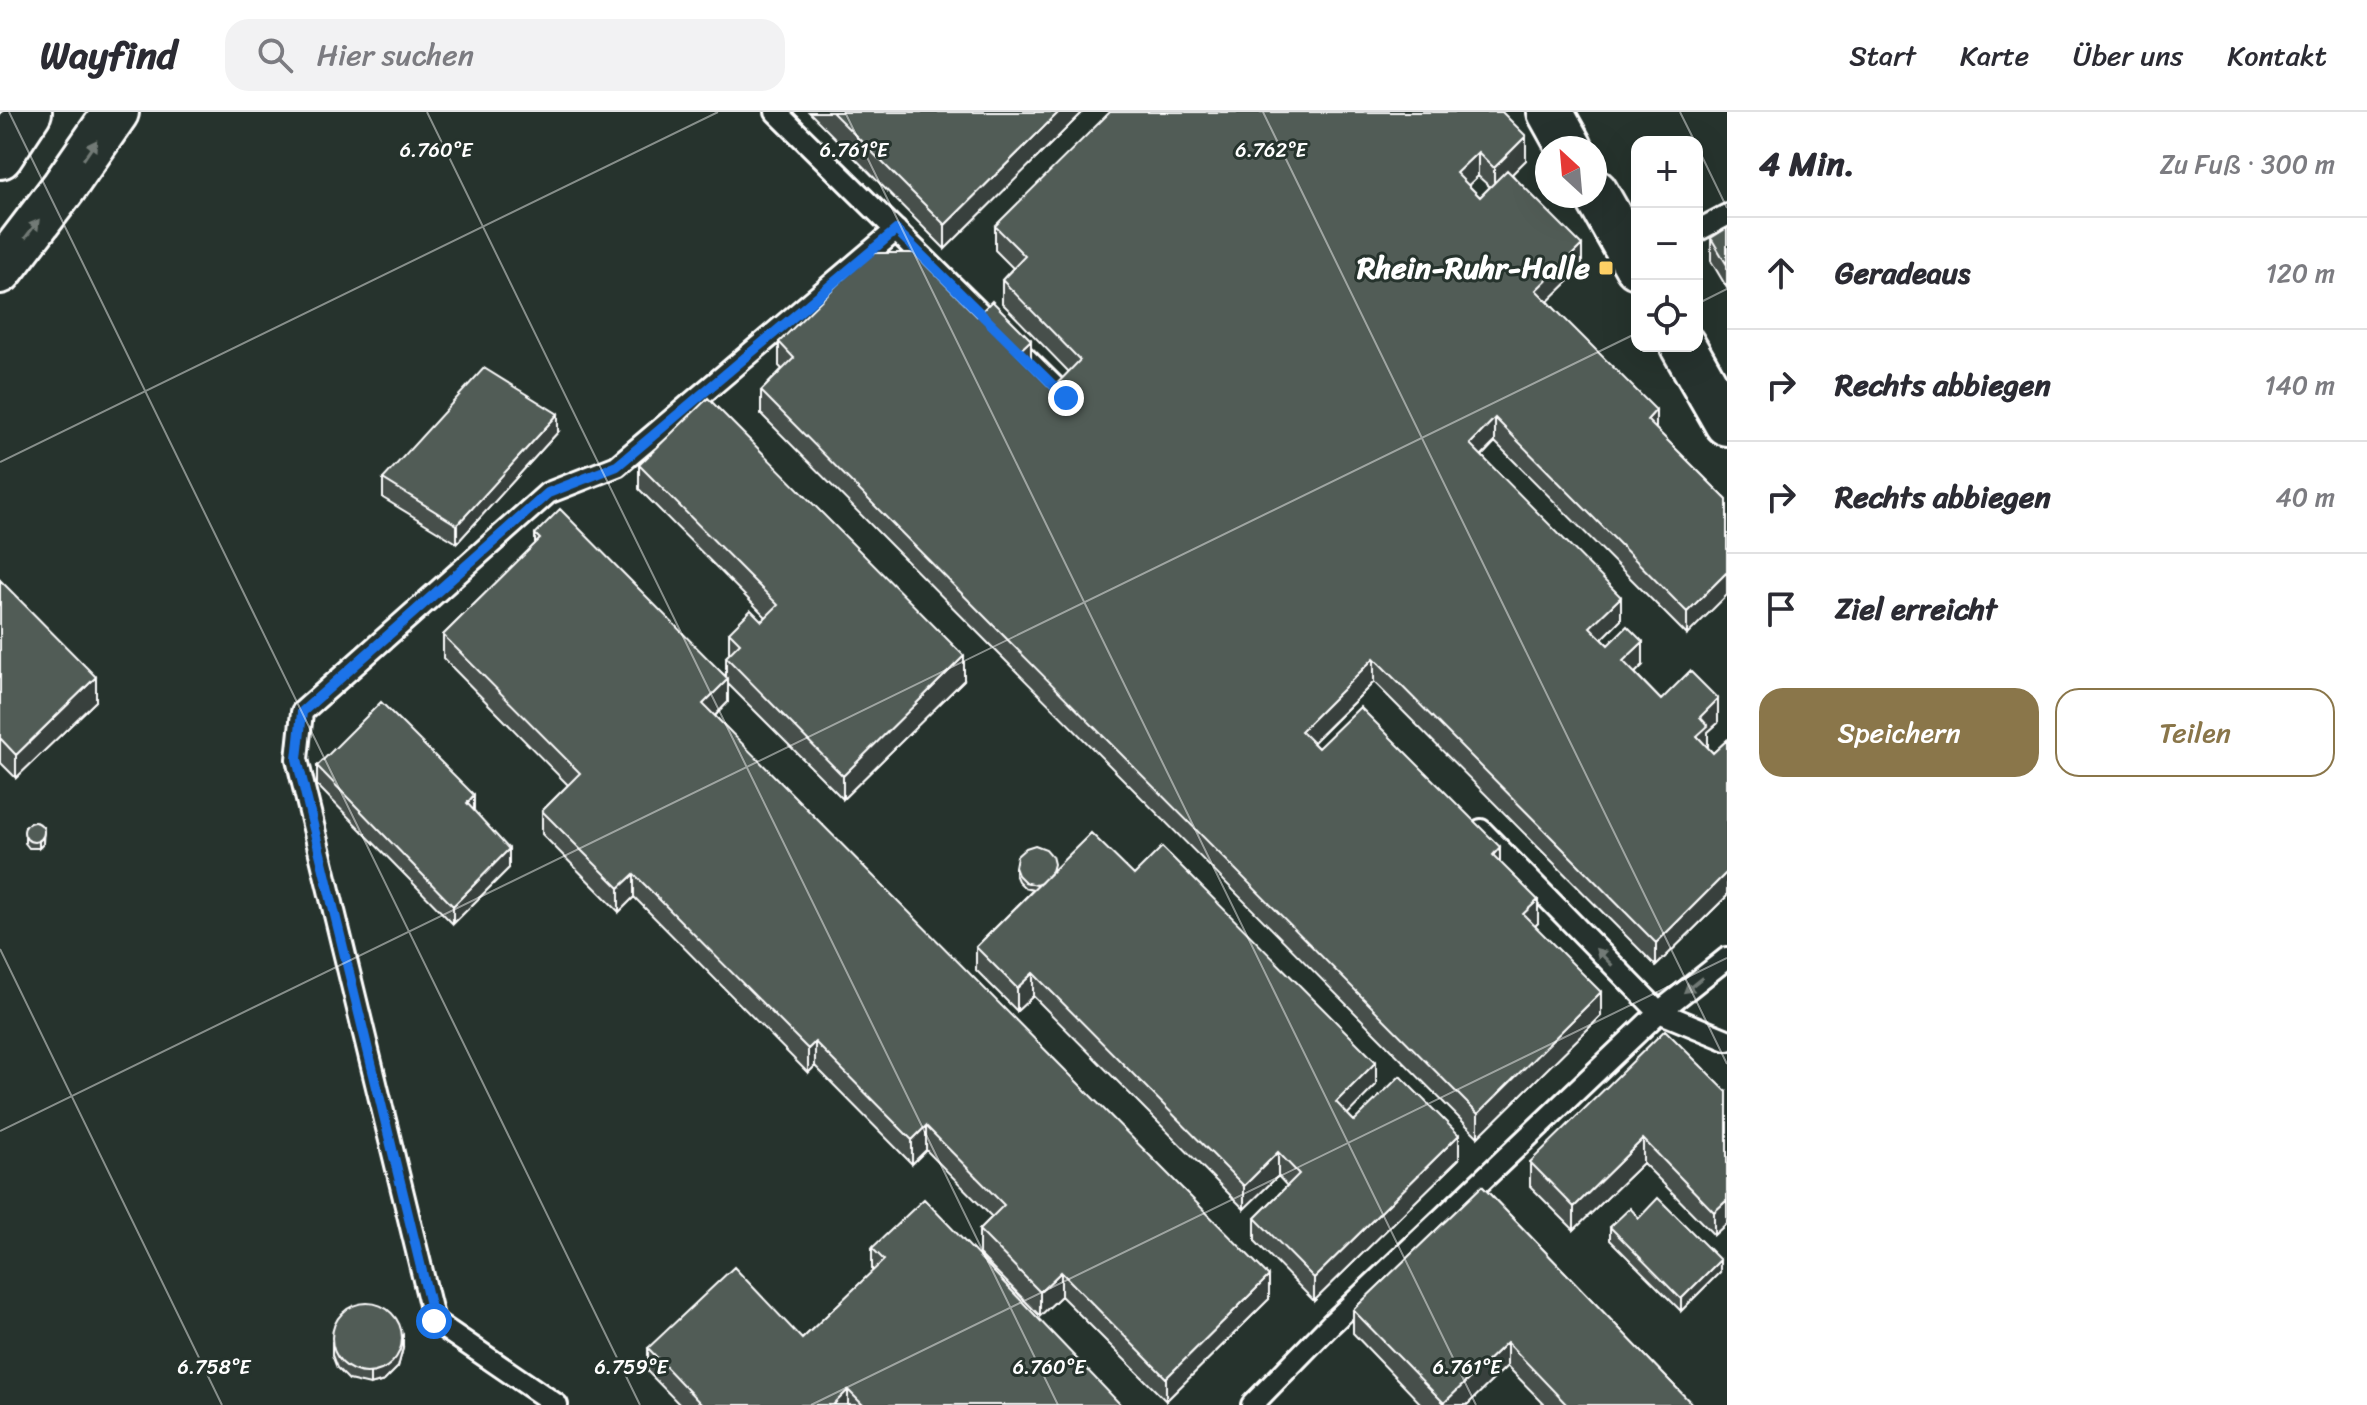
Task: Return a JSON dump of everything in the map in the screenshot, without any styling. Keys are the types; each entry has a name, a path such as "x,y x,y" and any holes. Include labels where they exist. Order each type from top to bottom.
{"main road":[{"path":"0,156 29,112"},
{"path":"0,271 116,112"},
{"path":"1550,112 1563,136"},
{"path":"1604,208 1631,254"},
{"path":"1686,352 1727,423"}],"lane":[{"path":"776,112 1066,398"},
{"path":"1703,228 1727,215"},
{"path":"557,1405 434,1321 297,759 302,712 548,493 617,466 896,230"},
{"path":"1463,813 1659,1012 1727,1040"},
{"path":"1252,1405 1331,1324 1659,1012 1727,958"}],"building":[{"path":"832,112 1059,112 945,225"},
{"path":"1110,112 1502,112 1526,136 1494,168 1478,152 1456,173 1480,197 1507,170 1535,198 1535,208 1545,208 1582,245 1536,290 1656,410 1647,420 1727,500 1727,572 1687,612 1495,418 1470,444 1621,597 1590,627 1608,645 1627,626 1643,642 1623,661 1661,700 1690,671 1718,699 1700,717 1708,726 1697,736 1713,753 1727,740 1727,872 1656,943 1374,658 1301,731 1318,748 1360,707 1500,847 1493,855 1538,900 1523,914 1601,992 1478,1114 761,391 794,358 779,342 869,253 914,253 977,316 992,301 1031,340 1017,353 1052,389 1080,360 1002,280 1025,256 995,226"},
{"path":"1727,228 1727,265 1711,238"},
{"path":"484,368 558,414 457,525 383,479"},
{"path":"708,398 964,656 843,776 726,657 740,643 729,632 751,610 762,621 778,605 639,465"},
{"path":"560,509 728,679 703,704 1269,1276 1166,1378 1061,1272 1040,1292 979,1230 1004,1205 926,1126 912,1140 815,1042 808,1049 634,874 619,888 542,811 580,773 443,635 540,539 535,534"},
{"path":"0,580 96,677 16,755 0,738"},
{"path":"381,702 474,795 467,803 509,849 453,906 317,766"},
{"path":"34,822 41,825 44,832 41,839 34,842 27,839 24,832 27,825"},
{"path":"1091,833 1134,875 1162,847 1376,1062 1336,1102 1354,1121 1400,1076 1459,1135 1314,1278 1255,1218 1299,1174 1278,1152 1244,1186 1033,973 1017,988 976,947"},
{"path":"1035,845 1046,849 1054,864 1052,871 1036,885 1025,882 1015,867 1017,856"},
{"path":"1665,1030 1727,1092 1727,1200 1714,1212 1643,1139 1574,1207 1530,1162"},
{"path":"1482,1186 1693,1405 1567,1405 1507,1342 1444,1403 1353,1310"},
{"path":"1658,1198 1720,1260 1681,1299 1610,1227 1630,1208 1639,1218"},
{"path":"924,1199 1121,1405 863,1405 848,1390 833,1405 702,1405 648,1348 734,1267 802,1339 884,1260 872,1248"},
{"path":"367,1303 386,1309 396,1319 402,1338 396,1357 386,1367 367,1373 348,1367 338,1357 332,1338 338,1319 348,1309"}],"place":[{"name":"Rhein-Ruhr-Halle","path":"1606,268"}],"route":[{"path":"434,1321 297,759 302,712 548,493 617,466 896,230 1066,398"}]}
